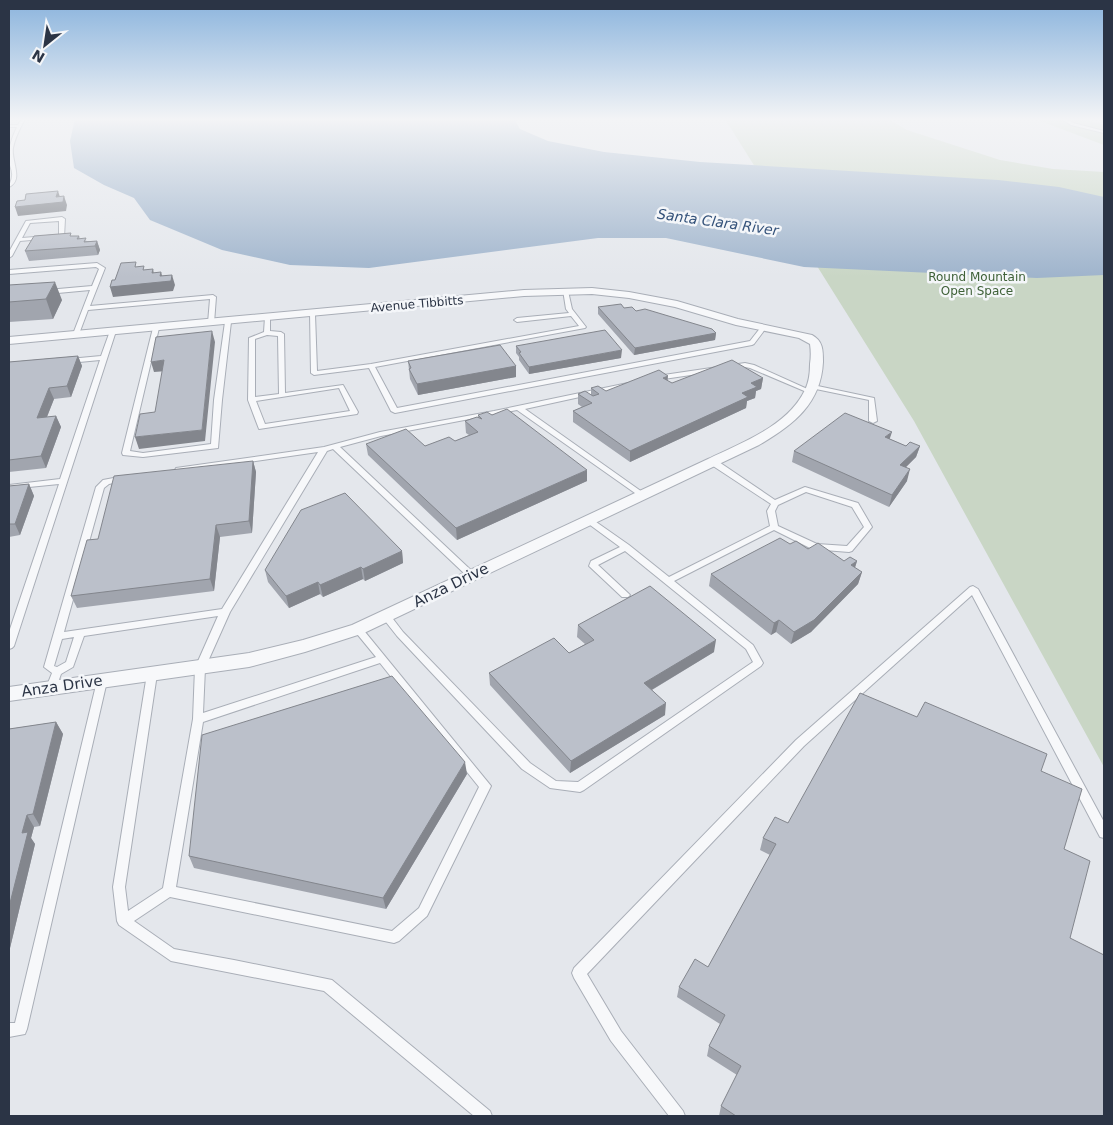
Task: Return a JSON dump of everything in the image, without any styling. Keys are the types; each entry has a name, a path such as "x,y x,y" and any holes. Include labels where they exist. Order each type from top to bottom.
{"street":[{"name":"Avenue Tibbitts","path":"9,340 228,322 524,293 592,291 629,295 677,304 763,328 802,335 810,338 817,345"},
{"name":"Anza Drive","path":"9,694 249,660 305,646 358,629 642,496 771,432 796,412 812,390 817,345"}],"lane":[{"path":"9,186 12,184 15,175 14,172"},
{"path":"9,256 28,222 62,219 62,236 18,240"},
{"path":"9,272 97,265 102,268 76,334"},
{"path":"37,293 94,288"},
{"path":"312,314 314,373 371,366 583,327 569,309 565,291"},
{"path":"86,308 212,297 211,323"},
{"path":"517,320 573,314"},
{"path":"266,333 267,318"},
{"path":"156,328 126,452 143,455 215,446 219,391 228,322"},
{"path":"371,366 395,411 752,343 763,328"},
{"path":"9,646 113,331"},
{"path":"252,400 341,386 354,412 262,427 252,400 252,338 266,333 280,334 282,395"},
{"path":"56,362 104,358"},
{"path":"649,380 744,365 752,366 812,390 872,399 872,421"},
{"path":"172,471 324,449 380,434 519,408 640,382"},
{"path":"519,408 642,496"},
{"path":"334,446 471,575"},
{"path":"168,891 198,719 200,668 225,612 324,449"},
{"path":"713,462 775,503"},
{"path":"57,672 49,667 100,487 106,482 135,476"},
{"path":"9,487 64,481"},
{"path":"805,489 855,505 868,527 849,549 815,547 774,527 770,511 775,503 805,489"},
{"path":"388,616 400,634 526,766 554,785 580,787 758,662 750,647 626,547 588,520"},
{"path":"668,580 774,527"},
{"path":"625,595 593,566 594,563 626,547"},
{"path":"678,1116 616,1036 578,973 800,743 973,589 1104,833"},
{"path":"58,636 225,612"},
{"path":"123,921 168,891 394,936 423,912 485,786 358,629"},
{"path":"51,688 57,672 70,664 80,632"},
{"path":"198,719 382,659"},
{"path":"152,674 119,887 123,921 171,955 327,985 485,1116"},
{"path":"9,1030 20,1029 102,681"}],"green space":[{"name":"Round Mountain Open Space","path":"758,172 1104,172 1104,767 914,421"}],"water":[{"name":"Santa Clara River","path":"80,172 857,172 998,180 1059,187 1104,197 1104,275 1037,278 804,267 666,238 598,238 369,268 290,265 222,250 150,220 134,198 104,185"}],"building":[{"path":"58,191 56,197 64,196 63,202 15,207 17,201 25,200 26,194"},
{"path":"71,233 70,236 79,236 77,239 86,238 84,242 97,241 95,246 25,251 34,236"},
{"path":"136,262 135,267 144,266 143,270 153,269 152,273 161,272 160,276 172,275 171,281 110,287 112,280 115,280 121,263"},
{"path":"55,282 46,299 9,302 9,285"},
{"path":"621,304 624,308 632,307 636,311 645,309 712,329 716,333 635,348 598,307"},
{"path":"605,330 622,350 529,367 516,346"},
{"path":"212,331 202,430 135,437 140,414 155,412 164,360 151,362 156,337"},
{"path":"500,345 516,366 417,384 409,369 411,368 408,361"},
{"path":"78,356 67,386 49,388 37,418 56,416 41,456 9,460 9,362"},
{"path":"732,360 763,378 751,383 757,387 742,393 748,397 630,451 573,411 592,403 578,394 585,391 593,396 599,394 591,388 598,386 606,391 659,370 668,376 663,378 672,383"},
{"path":"507,409 587,470 456,528 366,444 406,429 425,446 449,437 455,441 478,432 465,421 477,417 482,419 478,415 487,412 492,415"},
{"path":"845,413 892,432 885,437 906,446 910,442 920,446 900,465 910,469 892,495 794,451"},
{"path":"253,461 249,521 216,525 210,579 71,596 87,540 98,539 114,476"},
{"path":"29,484 15,524 9,524 9,486"},
{"path":"345,493 402,551 363,569 361,567 320,585 318,582 286,596 265,570 301,510"},
{"path":"780,538 790,544 796,541 808,549 818,543 844,561 850,557 857,561 851,565 862,572 814,620 794,632 779,620 774,623 711,574"},
{"path":"650,586 716,640 644,683 666,703 571,761 489,673 554,638 569,653 594,640 578,625"},
{"path":"392,676 465,762 383,898 189,856 202,735"},
{"path":"860,693 917,717 925,702 1047,754 1041,771 1082,789 1064,849 1090,861 1070,938 1104,955 1104,1116 736,1116 721,1106 741,1066 709,1046 725,1015 679,987 695,959 708,967 776,844 763,838 775,817 788,823"},
{"path":"56,722 33,814 27,815 22,833 28,832 9,907 9,729"}]}
